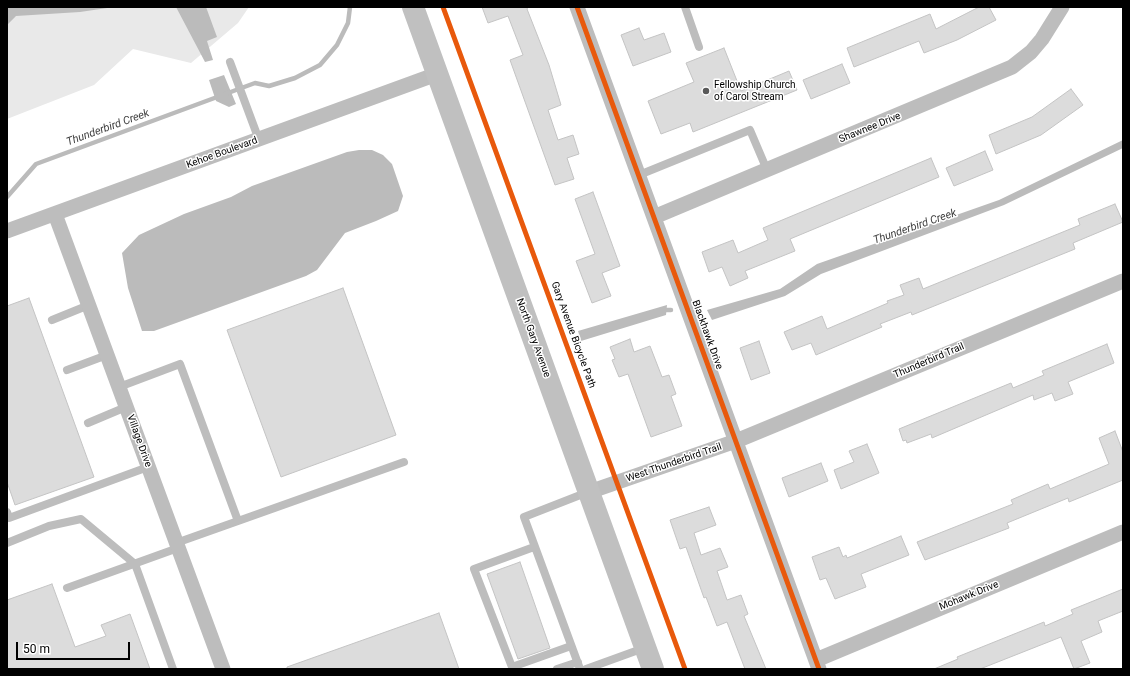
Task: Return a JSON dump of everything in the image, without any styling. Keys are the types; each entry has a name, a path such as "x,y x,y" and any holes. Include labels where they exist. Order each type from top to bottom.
{"street":[{"name":"North Gary Avenue","path":"413,7 653,669"},
{"name":"Blackhawk Drive","path":"577,7 817,664"},
{"name":"Shawnee Drive","path":"654,217 1012,67 1031,52 1042,39 1062,7"},
{"name":"Kehoe Boulevard","path":"7,231 437,74"},
{"name":"Village Drive","path":"55,214 223,669"},
{"name":"Thunderbird Trail","path":"736,441 1123,280"},
{"name":"West Thunderbird Trail","path":"589,492 736,441"},
{"name":"Mohawk Drive","path":"817,664 1123,532"}],"lane":[{"path":"684,7 699,47"},
{"path":"230,62 259,140"},
{"path":"639,175 750,130 767,170"},
{"path":"52,320 89,305"},
{"path":"67,370 107,355"},
{"path":"119,387 180,364 238,521"},
{"path":"88,423 126,407"},
{"path":"67,588 135,564 238,521 404,462"},
{"path":"7,512 9,518 148,467"},
{"path":"557,669 579,666 524,517 589,492"},
{"path":"7,543 49,526 81,518 135,564 173,669"},
{"path":"534,547 474,569 512,668 571,646"},
{"path":"586,669 646,648"}],"shaded area":[{"path":"7,7 249,7 238,23 191,63 133,49 94,85 7,119"},
{"path":"7,7 114,7 80,12 16,16 7,25"},
{"path":"176,7 206,7 217,37 207,41 213,60 205,62"},
{"path":"224,75 236,104 229,107 216,101 209,80"},
{"path":"1123,140 1123,148 1004,205 821,274 785,296 712,320 707,310 780,289 817,264 999,200"},
{"path":"372,150 383,155 392,164 403,196 398,211 345,233 317,270 306,276 154,331 142,331 128,288 122,253 139,235 184,214 231,197 252,186 347,152"},
{"path":"667,305 666,315 581,341 578,331"}],"building":[{"path":"482,7 528,7 527,9 549,65 561,105 548,110 558,140 573,135 579,154 567,158 574,179 555,185 510,60 523,55 508,16 488,23"},
{"path":"979,7 989,7 996,20 957,40 924,53 919,41 854,67 847,48 930,14 936,29"},
{"path":"639,28 644,40 664,33 671,52 633,66 621,35"},
{"name":"Fellowship Church of Carol Stream","path":"724,48 741,91 789,71 797,90 693,132 690,123 661,134 648,101 694,82 686,63"},
{"path":"842,64 850,83 811,99 803,80"},
{"path":"1071,89 1083,105 1041,135 996,154 989,135 1032,117"},
{"path":"985,151 993,170 954,186 946,168"},
{"path":"931,158 939,177 790,239 795,251 745,271 748,278 730,286 722,267 709,272 702,252 733,240 738,253 768,240 763,228"},
{"path":"593,192 620,266 602,273 611,296 592,303 576,261 595,254 575,199"},
{"path":"1115,204 1123,222 1073,243 1075,249 912,315 911,312 880,324 882,327 816,355 811,343 792,350 784,332 822,316 827,329 888,303 887,301 904,295 900,285 919,278 923,289 1080,225 1078,219"},
{"path":"343,288 396,435 281,477 227,330"},
{"path":"29,298 94,477 15,505 7,482 7,306"},
{"path":"630,339 634,352 650,346 662,377 669,375 676,394 671,396 682,426 651,437 628,374 619,377 612,360 615,359 610,347"},
{"path":"759,341 770,373 751,380 740,348"},
{"path":"1107,344 1114,363 1068,382 1073,394 1055,401 1052,393 1034,400 1033,395 932,438 931,434 907,443 906,440 903,441 899,429 1011,383 1013,388 1044,375 1042,371"},
{"path":"1115,431 1123,452 1123,480 1069,502 1068,498 1007,523 1009,528 925,560 917,542 1013,504 1011,500 1048,484 1050,489 1109,464 1099,438"},
{"path":"867,444 879,473 841,489 834,470 854,462 849,451"},
{"path":"821,463 828,481 789,497 782,478"},
{"path":"709,507 716,525 694,533 701,555 720,548 728,567 717,571 727,600 741,595 748,614 744,616 766,669 745,669 727,622 717,626 706,597 704,598 686,547 680,549 670,520"},
{"path":"901,536 909,555 861,574 866,587 835,599 826,578 820,580 812,557 839,547 843,557 846,555 847,558"},
{"path":"520,562 550,648 518,659 487,574"},
{"path":"52,584 75,647 106,636 101,625 130,614 150,669 7,669 7,600"},
{"path":"1123,589 1123,611 1098,621 1102,632 1081,641 1090,663 1074,669 1061,637 980,669 934,669 958,659 957,657 1044,622 1045,626 1073,614 1071,610"},
{"path":"439,613 459,669 287,669 287,667"}],"waterway":[{"name":"Thunderbird Creek","path":"7,197 36,164 255,83 269,86 295,78 320,65 337,45 348,23 350,7"},
{"name":"Thunderbird Creek","path":"662,310 671,310"}],"cycle path":[{"name":"Gary Avenue Bicycle Path","path":"443,7 685,669"},
{"path":"577,7 819,669"}],"place":[{"name":"Fellowship Church of Carol Stream","path":"706,91"}]}
